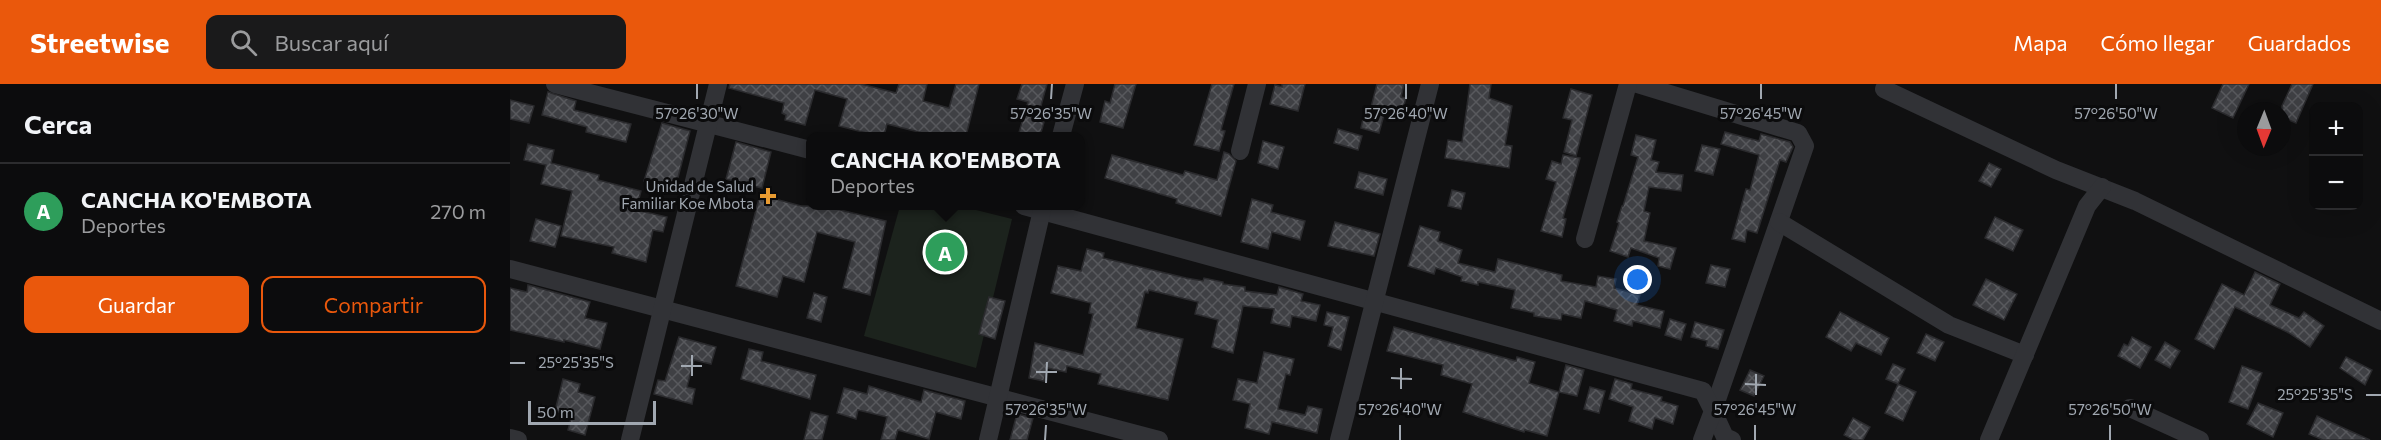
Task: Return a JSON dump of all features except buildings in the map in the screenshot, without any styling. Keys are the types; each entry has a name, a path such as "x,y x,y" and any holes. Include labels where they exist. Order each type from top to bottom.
{"street":[{"path":"555,84 806,149"},
{"path":"630,440 718,84"},
{"path":"1062,132 1075,84"},
{"path":"1240,151 1257,84"},
{"path":"1339,440 1430,84"},
{"path":"1586,239 1628,84"},
{"path":"1637,84 1798,133 1806,146 1702,440"},
{"path":"1884,88 2056,170 2102,187 2381,321"},
{"path":"1989,440 2087,206 2102,187"},
{"path":"988,440 1035,210"},
{"path":"1047,210 1703,391 1725,437 1732,440"},
{"path":"1779,222 1949,325 2025,355"},
{"path":"510,269 1159,440"},
{"path":"2130,408 2200,440"},
{"path":"510,438 518,440"}],"shaded area":[{"path":"899,210 976,210 1012,219 976,368 864,336"}],"place":[{"name":"Unidad de Salud Familiar Koe Mbota","path":"768,196"},
{"name":"CANCHA KO'EMBOTA","path":"945,252"}]}
